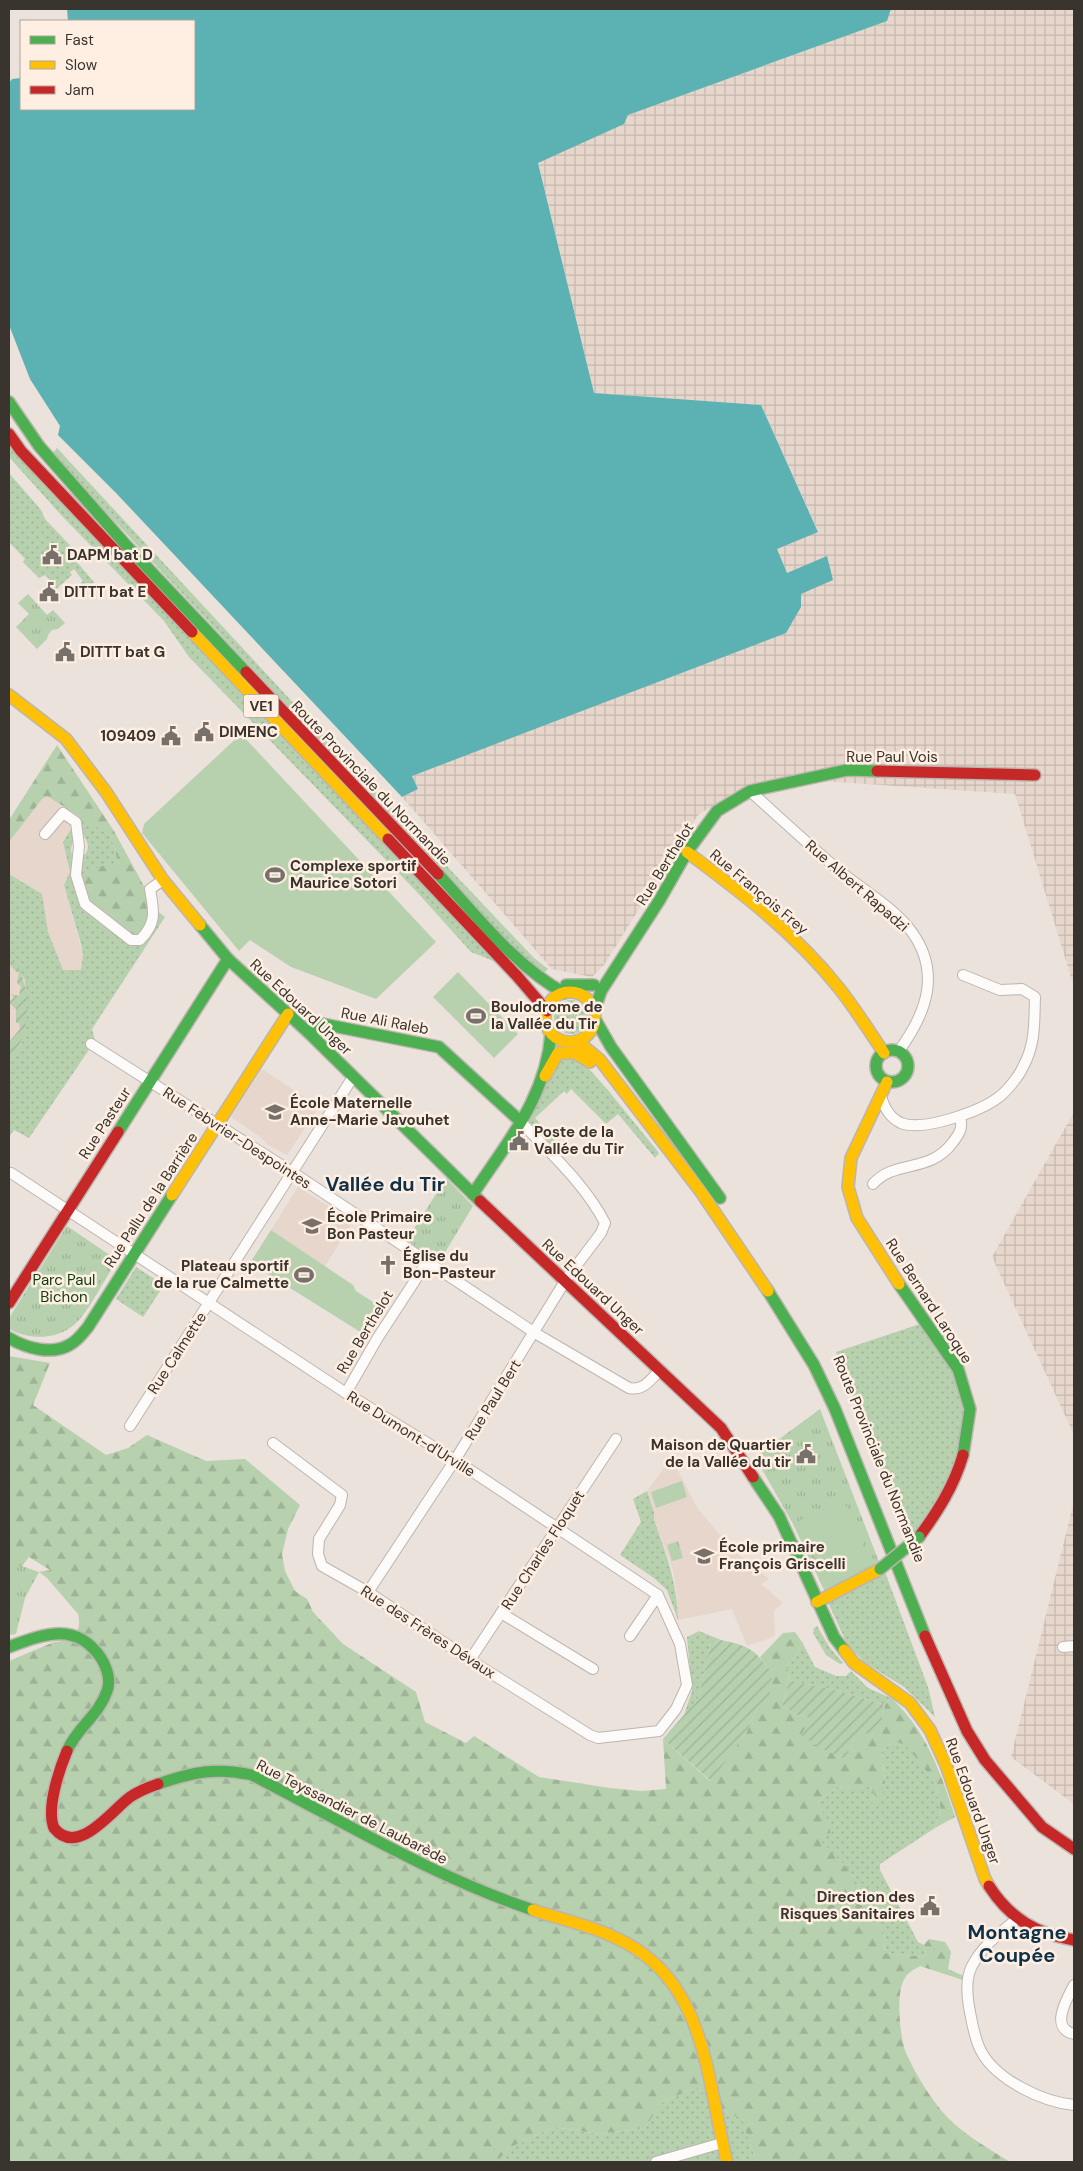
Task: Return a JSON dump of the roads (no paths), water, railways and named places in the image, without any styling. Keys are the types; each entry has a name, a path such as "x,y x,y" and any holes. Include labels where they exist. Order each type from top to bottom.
{"main road":[{"name":"Route Provinciale du Normandie","path":"9,402 39,446 125,544 519,960 544,982 569,993"},
{"path":"9,418 22,438 39,446"},
{"name":"Route Provinciale du Normandie","path":"9,434 22,452 517,976 546,1011"},
{"name":"Rue Edouard Unger","path":"9,695 66,739 106,792 163,880 228,959 309,1033 472,1194 720,1428 759,1484 790,1539 834,1637 848,1657 910,1703 930,1730 946,1765 985,1879 1000,1903 1026,1926 1045,1935 1074,1940"},
{"name":"Rue Paul Vois","path":"750,791 847,770 1035,775"},
{"name":"Rue Berthelot","path":"594,1016 601,992 659,901 687,852 717,811 750,791"},
{"name":"Rue François Frey","path":"687,852 731,884 772,918 807,953 838,987 884,1053"},
{"name":"Rue Pasteur","path":"9,1303 228,959"},
{"path":"519,960 546,978 567,985 594,985"},
{"name":"Rue Berthelot","path":"569,993 594,985 618,966"},
{"path":"575,1042 560,1040 551,1032 546,1022 546,1011 553,1000 569,993 588,1000 594,1016 611,1047 727,1208"},
{"name":"Rue Pallu de la Barrière","path":"9,1338 17,1343 35,1348 68,1346 88,1327 288,1014"},
{"path":"551,1051 575,1042 589,1033 594,1016"},
{"name":"Rue Ali Raleb","path":"309,1033 323,1024 439,1047 520,1121"},
{"path":"545,1076 551,1051 551,1032"},
{"name":"Route Provinciale du Normandie","path":"575,1042 600,1060 701,1192 770,1294 814,1365 834,1409 944,1683 967,1731 985,1760 1004,1785 1042,1827 1074,1849"},
{"path":"472,1194 520,1121 558,1053 567,1051 577,1053 587,1059 597,1069 698,1197 723,1224"},
{"path":"888,1051 898,1052 906,1059 907,1070 898,1081 887,1082 879,1076 876,1066 880,1056 884,1053 888,1051"},
{"name":"Rue Bernard Laroque","path":"817,1602 880,1569 919,1537 940,1508 957,1476 966,1444 970,1409 958,1369 915,1308 857,1218 848,1187 850,1158 887,1082"},
{"path":"748,1241 791,1305"},
{"name":"Route Provinciale du Normandie","path":"820,1352 836,1383 927,1622 975,1725 993,1755 1012,1780 1050,1818 1074,1838"},
{"name":"Rue Teyssandier de Laubarède","path":"9,1647 48,1633 61,1632 74,1635 96,1650 106,1669 109,1680 108,1691 98,1709 69,1747 62,1765 53,1807 52,1822 55,1830 63,1835 74,1838 86,1834 97,1828 136,1792 189,1775 222,1770 252,1775 456,1881 524,1907 599,1930 622,1940 640,1950 656,1964 673,1982 690,2010 706,2062 727,2162"}],"street":[{"name":"Rue Albert Rapadzi","path":"750,791 908,928 922,953 928,978 927,999 920,1018 898,1052"},
{"path":"45,834 63,813 76,822 79,846 76,875 85,904 131,940 140,940 150,930 154,911 150,889 163,880"},
{"path":"881,1096 885,1109 901,1123 914,1124 960,1117 1000,1097 1023,1069 1036,1021 1035,997 1022,989 1000,990 963,975"},
{"name":"Rue Febvrier-Despointes","path":"91,1044 292,1172 535,1332 629,1388 636,1389 644,1386 660,1370"},
{"name":"Rue Calmette","path":"130,1426 353,1077"},
{"path":"873,1184 881,1175 938,1158 958,1135 962,1126 960,1117"},
{"name":"Rue Paul Bert","path":"368,1592 455,1460 565,1282 601,1232 605,1223 597,1207 566,1170 520,1121"},
{"name":"Rue Dumont-d'Urville","path":"11,1173 346,1393 455,1460 658,1595"},
{"name":"Rue Berthelot","path":"346,1393 377,1339 427,1262"},
{"name":"Rue Charles Floquet","path":"470,1660 556,1527 616,1439"},
{"name":"Rue des Frères Dévaux","path":"273,1443 342,1495 340,1505 319,1539 318,1554 322,1566 368,1592 580,1730 598,1738 659,1730 676,1709 687,1685 680,1644 658,1595"},
{"path":"630,1636 658,1595"},
{"path":"502,1613 593,1669"},
{"path":"1063,1647 1074,1646"},
{"path":"1017,1919 985,1946 971,1967 967,1993 973,2028 981,2051 992,2067 1013,2083 1043,2097 1074,2105"},
{"path":"1074,1985 1061,2014 1062,2024 1068,2033 1074,2034"},
{"path":"656,2162 722,2143"}],"water":[{"path":"67,9 891,9 887,21 628,115 624,124 538,163 594,393 761,405 818,532 777,549 787,573 827,556 833,580 801,594 801,607 786,633 412,776 418,789 402,797 117,494 58,435 60,426 30,379 9,325 9,83 12,79 20,78 20,110 195,110 195,20 68,20"}],"place":[{"name":"DAPM bat D","path":"52,555"},
{"name":"DITTT bat E","path":"49,592"},
{"name":"DITTT bat G","path":"65,652"},
{"name":"DIMENC","path":"204,732"},
{"name":"109409","path":"171,736"},
{"name":"Complexe sportif Maurice Sotori","path":"275,875"},
{"name":"Boulodrome de la Vallée du Tir","path":"476,1016"},
{"name":"École Maternelle Anne-Marie Javouhet","path":"275,1112"},
{"name":"Poste de la Vallée du Tir","path":"519,1141"},
{"name":"École Primaire Bon Pasteur","path":"312,1226"},
{"name":"Église du Bon-Pasteur","path":"388,1265"},
{"name":"Plateau sportif de la rue Calmette","path":"304,1275"},
{"name":"Maison de Quartier de la Vallée du tir","path":"806,1454"},
{"name":"École primaire François Griscelli","path":"704,1556"},
{"name":"Direction des Risques Sanitaires","path":"930,1906"}],"district":[{"name":"Vallée du Tir","path":"385,1184"},
{"name":"Montagne Coupée","path":"1017,1944"}],"park label":[{"name":"Parc Paul Bichon","path":"64,1288"}]}
